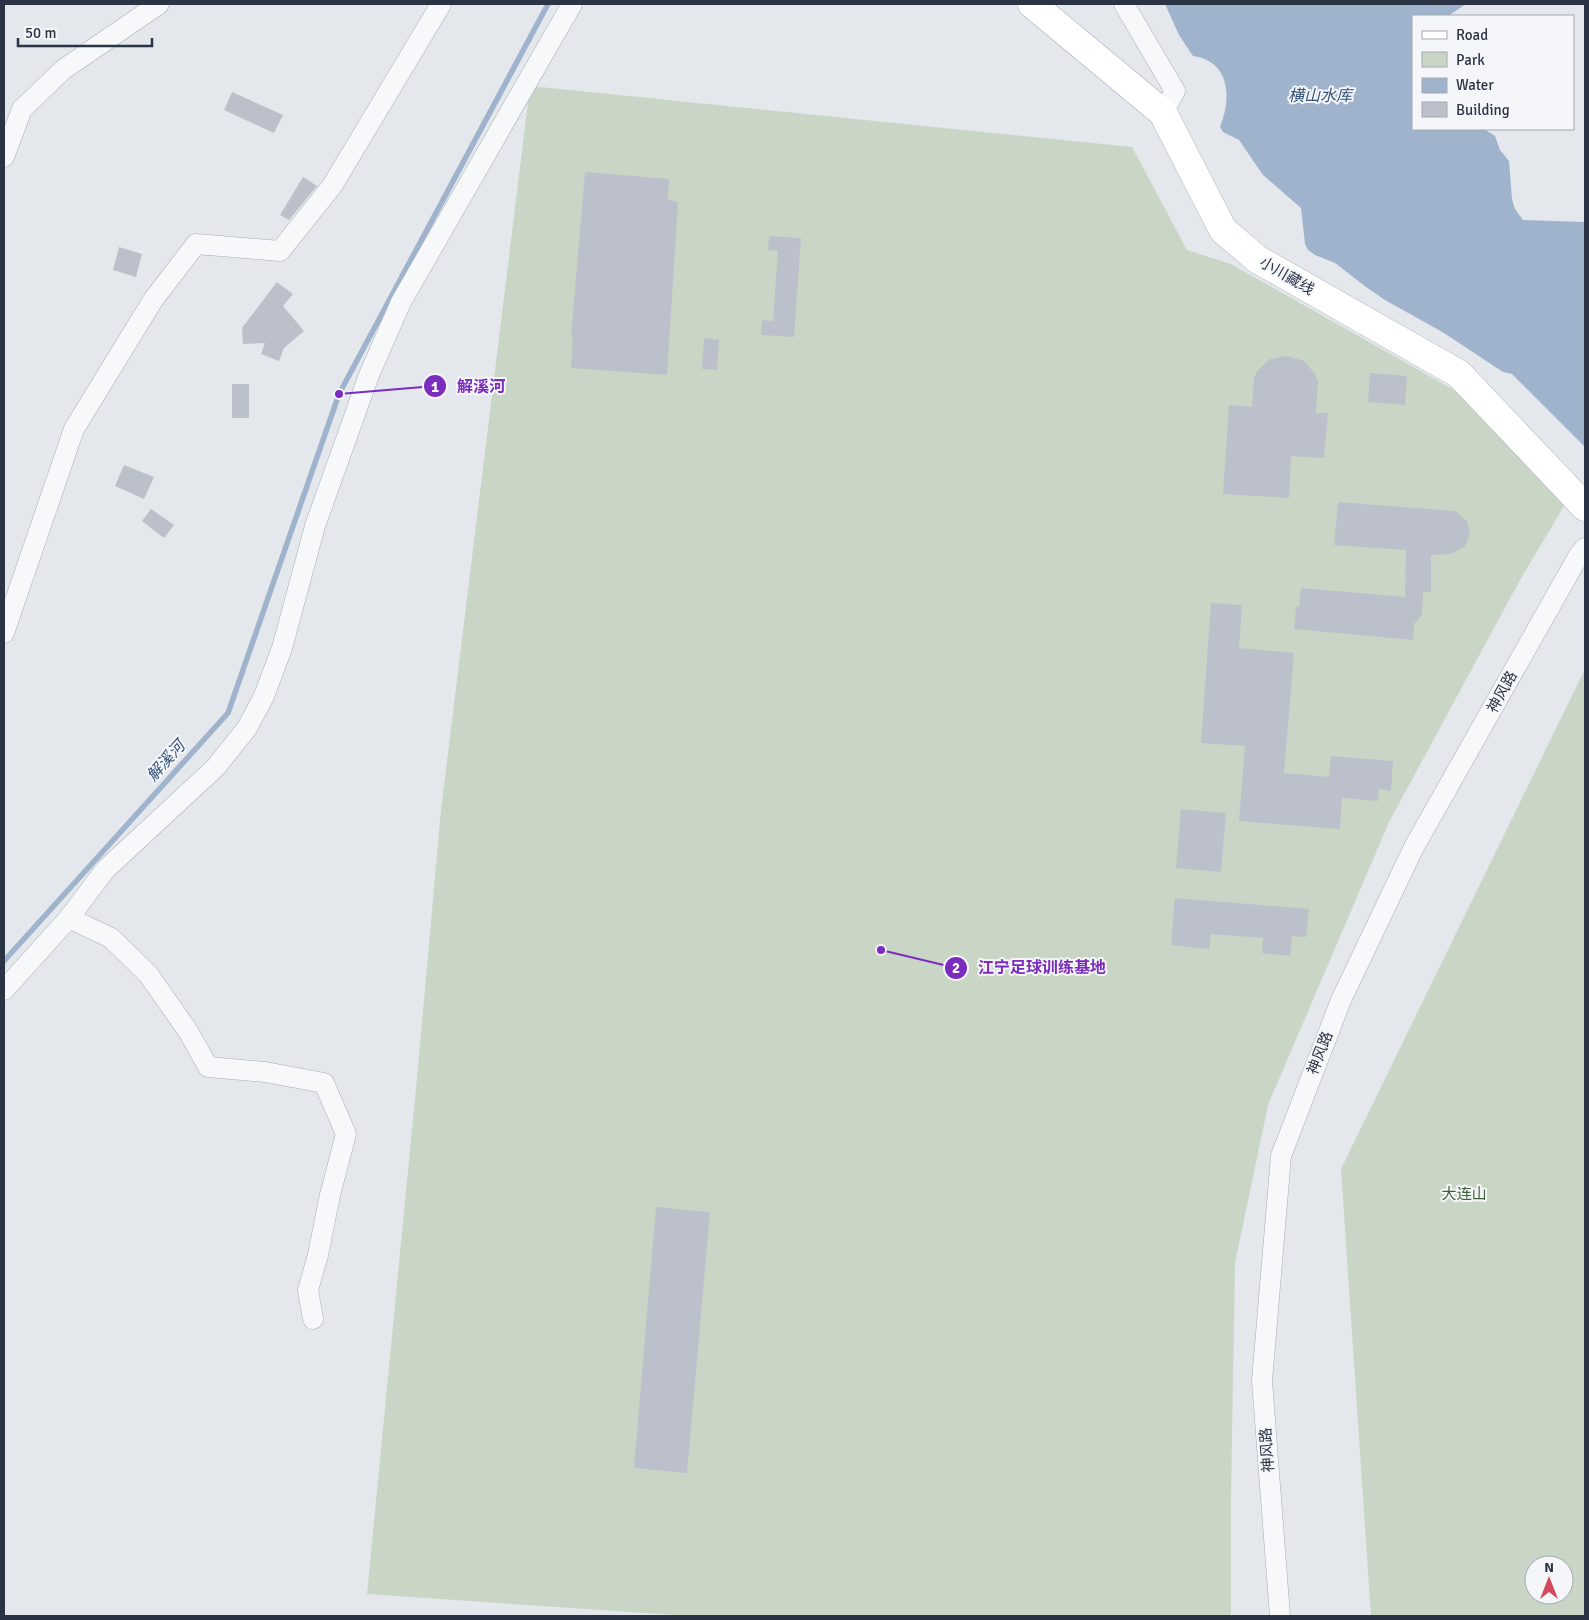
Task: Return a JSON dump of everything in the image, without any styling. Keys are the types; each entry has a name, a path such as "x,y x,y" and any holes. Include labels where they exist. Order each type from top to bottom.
{"street":[{"path":"4,157 22,109 64,69 159,4"},
{"path":"4,633 74,429 154,300 196,244 280,251 332,186 441,4"},
{"path":"4,990 69,918 105,870 216,767 247,728 264,696 282,648 316,526 369,375 401,302 572,4"},
{"name":"小川藏线","path":"1032,4 1163,113 1223,230 1257,259 1459,374 1585,507"},
{"path":"1124,4 1175,91 1163,113"},
{"name":"神风路","path":"1280,1616 1262,1381 1281,1156 1341,1000 1414,847 1579,555 1585,548"},
{"path":"69,918 111,938 148,974 188,1030 208,1068 265,1072 324,1083 346,1134 308,1290 313,1319"}],"green space":[{"path":"530,86 1132,147 1187,250 1231,264 1463,395 1564,506 1520,580 1389,822 1268,1105 1235,1263 1231,1616 689,1616 367,1594 441,810"},
{"name":"大连山","path":"1585,669 1585,1616 1371,1616 1341,1169"}],"water":[{"name":"横山水库","path":"1165,4 1466,4 1450,15 1412,15 1412,130 1486,130 1495,136 1500,150 1509,161 1512,199 1515,209 1523,220 1585,222 1585,447 1512,374 1503,372 1444,333 1385,300 1335,263 1308,250 1305,244 1301,208 1263,175 1239,140 1223,132 1220,127 1226,104 1225,82 1221,73 1215,65 1205,59 1193,56 1179,35"}],"building":[{"path":"232,92 283,115 274,133 224,110"},
{"path":"585,172 669,179 668,200 678,202 667,375 571,368 573,337 571,337"},
{"path":"303,177 317,186 289,220 280,215"},
{"path":"769,236 801,238 794,337 761,335 762,320 773,321 778,251 768,250"},
{"path":"119,247 142,254 136,277 113,270"},
{"path":"277,282 293,294 283,306 304,331 284,348 279,361 261,354 265,343 243,344 242,328"},
{"path":"704,338 719,340 717,370 702,369"},
{"path":"1287,356 1304,361 1315,374 1318,382 1316,413 1328,413 1324,458 1291,456 1289,498 1223,494 1229,405 1252,407 1254,378 1257,371 1270,359"},
{"path":"1370,373 1407,376 1405,405 1368,402"},
{"path":"232,384 249,384 249,418 232,418"},
{"path":"124,465 154,477 144,499 115,486"},
{"path":"1338,502 1455,511 1467,521 1470,534 1465,546 1451,554 1431,555 1431,592 1423,592 1422,615 1414,624 1413,640 1294,629 1296,607 1299,607 1301,588 1405,597 1406,550 1334,545"},
{"path":"151,509 174,525 164,538 142,521"},
{"path":"1211,603 1242,605 1239,648 1294,653 1284,773 1329,777 1331,756 1393,761 1391,791 1379,789 1378,801 1342,798 1340,829 1239,821 1245,746 1201,743"},
{"path":"1181,809 1226,813 1221,872 1176,868"},
{"path":"1175,898 1309,909 1306,937 1292,936 1290,956 1262,953 1263,938 1211,934 1209,949 1171,945"},
{"path":"656,1207 710,1212 687,1473 634,1468"}],"waterway":[{"name":"解溪河","path":"4,961 228,713 339,394 548,4"}],"place":[{"name":"解溪河","path":"339,394"},
{"name":"江宁足球训练基地","path":"881,950"}]}
